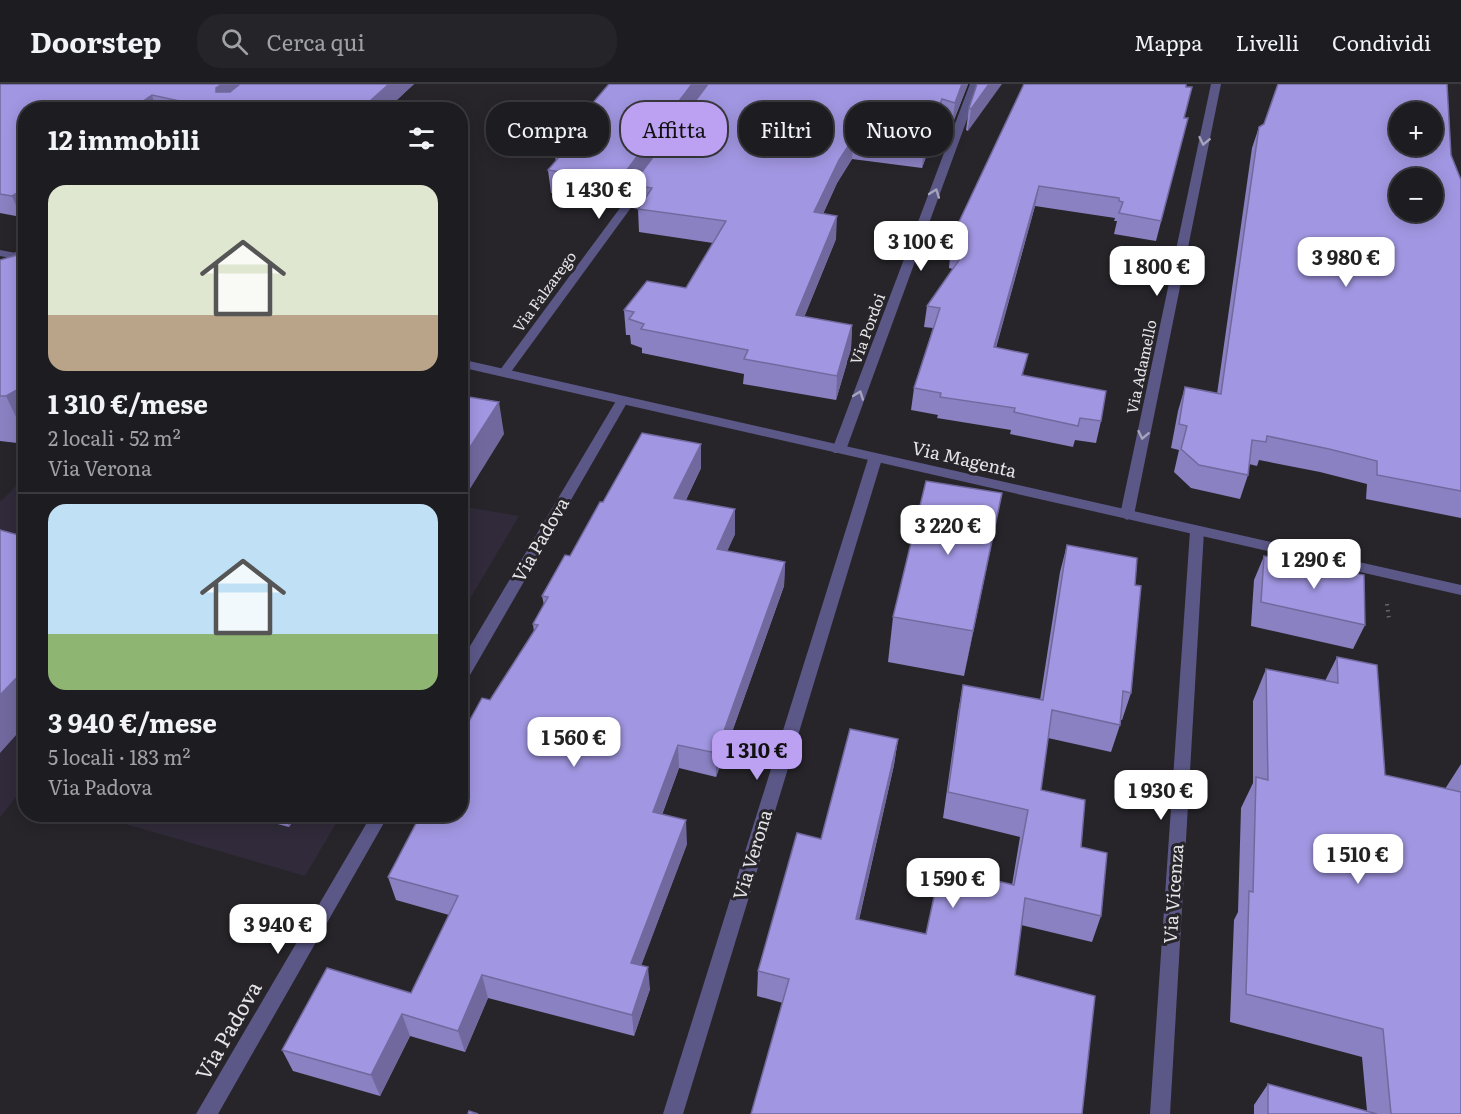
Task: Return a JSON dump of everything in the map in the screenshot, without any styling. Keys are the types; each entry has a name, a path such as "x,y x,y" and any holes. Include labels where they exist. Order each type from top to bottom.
{"street":[{"name":"Via Pordoi","path":"839,450 975,84"},
{"name":"Via Adamello","path":"1127,515 1216,84"},
{"name":"Via Falzarego","path":"504,373 648,178"},
{"path":"0,253 18,258"},
{"name":"Via Magenta","path":"468,365 875,459 1461,590"},
{"name":"Via Padova","path":"468,664 622,401"},
{"name":"Via Verona","path":"673,1114 875,459"},
{"name":"Via Vicenza","path":"1160,1114 1197,531"},
{"name":"Via Padova","path":"206,1114 376,822"}],"shaded area":[{"path":"18,484 18,794 0,817 0,502"},
{"path":"468,507 519,516 468,602"},
{"path":"118,822 337,822 305,876"}],"building":[{"path":"0,84 222,84 216,88 216,92 230,92 240,84 389,84 369,102 184,102 152,95 142,102 18,102 18,193 12,196 0,194"},
{"path":"609,84 692,84 678,102 621,102 621,156 637,156 617,183 548,170 560,156 609,156 609,102 594,102"},
{"path":"708,84 962,84 955,103 942,99 941,102 845,102 845,151 814,212 837,216 796,315 852,325 837,376 744,359 748,350 641,329 644,324 629,319 634,312 624,310 647,281 686,288 726,221 638,209 652,188 632,185 654,156 727,156 727,102 694,102"},
{"path":"977,84 989,84 971,109 969,108"},
{"path":"1024,84 1186,84 1186,87 1192,87 1184,118 1188,118 1161,221 1119,213 1123,202 1119,201 1119,198 1039,186 994,347 1028,354 1022,375 1106,391 1101,421 1080,418 1078,426 1014,412 1015,408 940,397 941,393 914,388 940,308 927,306 966,250 951,247 958,224"},
{"path":"1278,84 1447,84 1451,155 1461,180 1461,491 1377,475 1377,461 1267,436 1266,442 1252,440 1248,475 1199,465 1181,449 1187,426 1179,424 1185,387 1221,394 1259,127 1264,124"},
{"path":"18,255 18,389 6,396 0,396 0,260"},
{"path":"468,397 499,402 468,450"},
{"path":"642,433 701,444 674,498 735,509 717,549 785,562 716,753 678,745 653,812 686,820 631,963 648,967 632,1015 482,975 458,1031 402,1014 371,1075 282,1050 327,968 411,993 458,896 388,877 417,822 468,822 468,723 482,698 490,700 538,625 533,624 548,597 542,596 565,555 570,556 600,502 603,502"},
{"path":"926,481 1002,493 973,631 893,617"},
{"path":"0,530 18,535 18,676 0,695"},
{"path":"1067,545 1137,558 1135,585 1141,586 1131,693 1123,691 1120,725 1052,710 1041,790 1085,800 1081,847 1107,853 1101,916 1025,898 1015,975 1095,996 1082,1114 751,1114 789,979 758,971 797,833 821,839 850,729 898,739 856,919 926,934 937,883 945,885 947,869 1014,885 1028,810 948,792 963,685 1043,700"},
{"path":"1264,556 1364,575 1365,625 1261,602"},
{"path":"1337,657 1377,665 1385,775 1461,792 1461,1114 1391,1114 1383,1029 1246,994 1249,891 1253,892 1256,777 1268,780 1266,669 1338,683"},
{"path":"1268,1084 1377,1114 1268,1114"}]}
